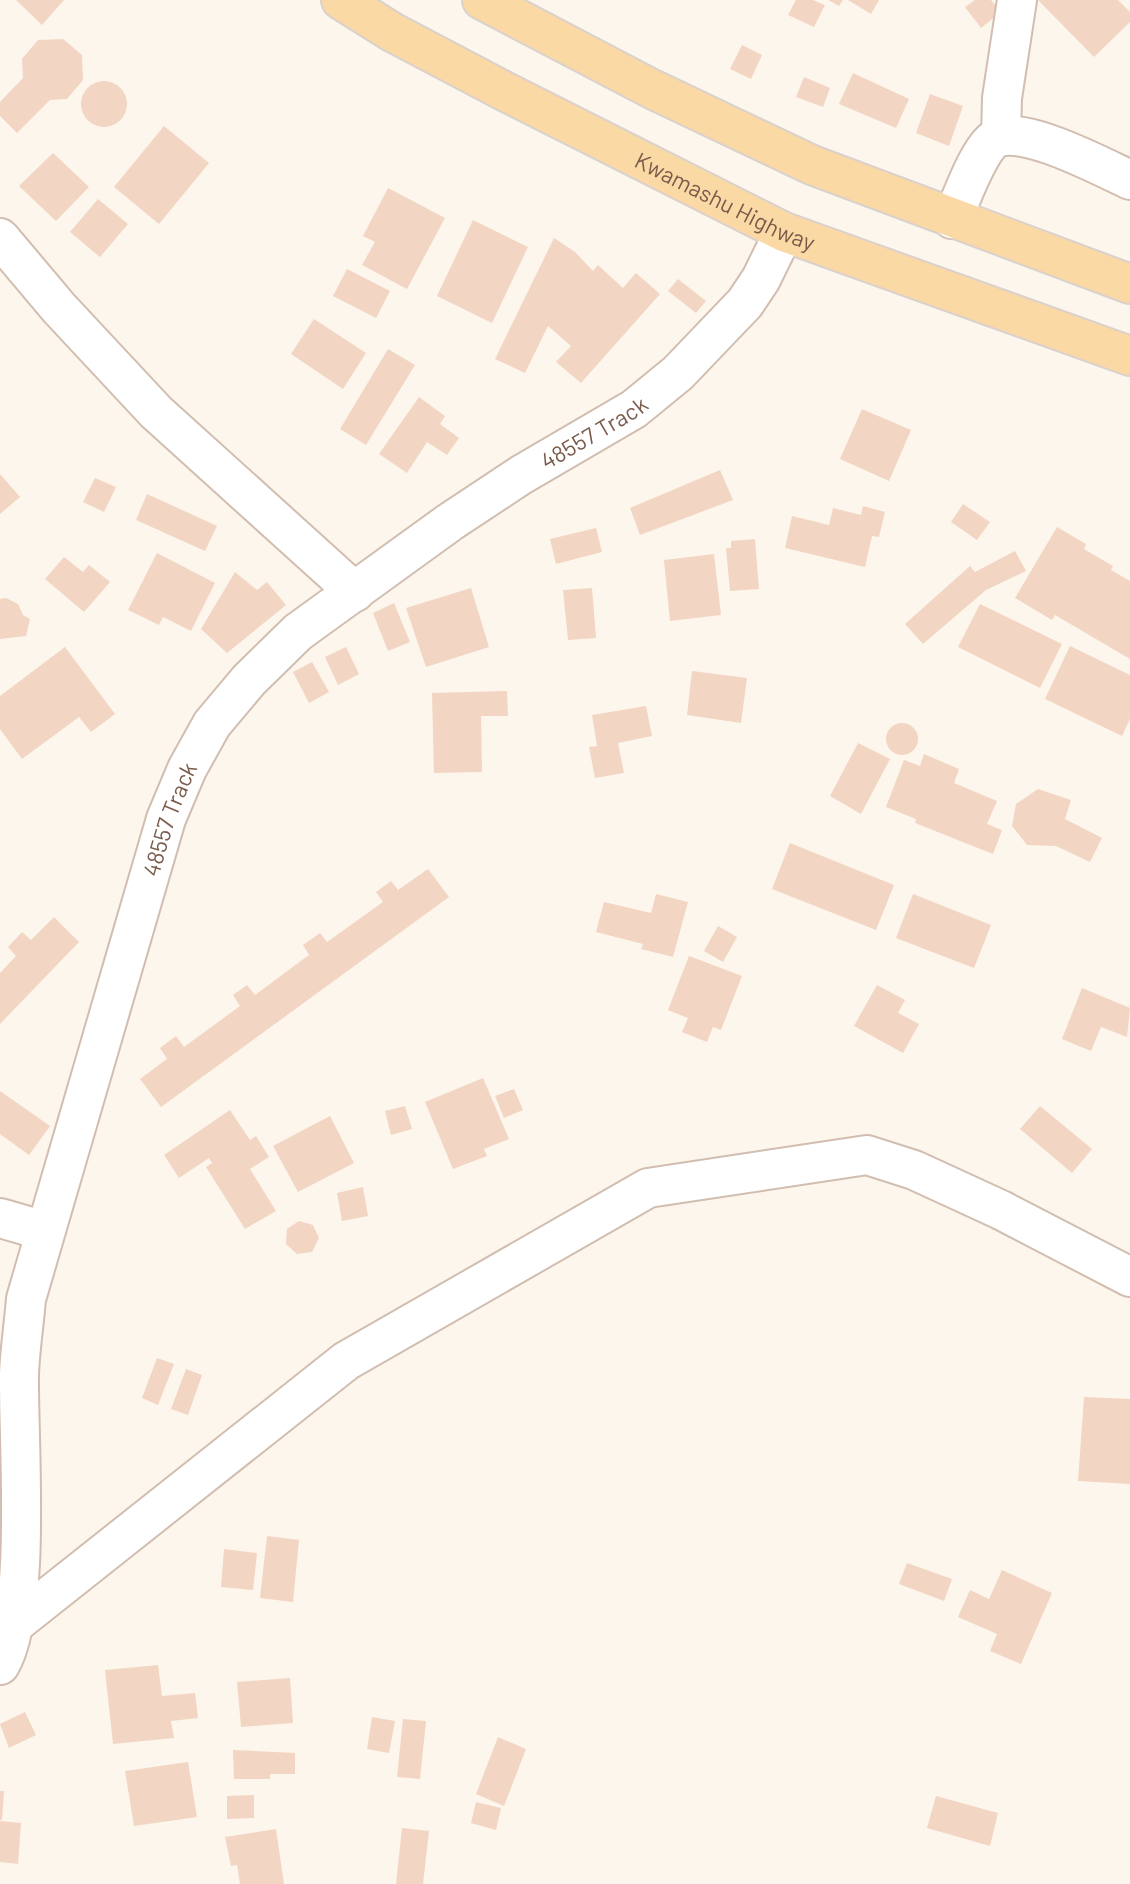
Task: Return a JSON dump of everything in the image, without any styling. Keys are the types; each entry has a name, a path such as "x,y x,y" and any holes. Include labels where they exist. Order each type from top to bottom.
{"main road":[{"name":"Kwamashu Highway","path":"341,0 392,32 504,91 784,232 1130,356"},
{"path":"482,0 652,89 800,160 1130,284"}],"street":[{"path":"1001,136 1002,98 1017,0"},
{"path":"952,219 980,159 992,141 1001,136 1016,134 1046,143 1130,180"},
{"name":"48557 Track","path":"0,1665 13,1625 19,1574 19,1370 26,1299 166,819 187,769 212,724 249,680 298,632 521,475 634,409 678,373 745,303 761,279 784,232"},
{"path":"0,238 59,308 156,412 355,592"},
{"path":"13,1625 346,1361 648,1188 867,1155 914,1170 989,1204 1130,1277"},
{"path":"0,1218 44,1231"}],"building":[{"path":"16,0 64,0 42,25"},
{"path":"796,0 813,0 825,5 814,27 788,15"},
{"path":"828,0 843,0 839,6"},
{"path":"848,0 879,0 871,14"},
{"path":"975,0 991,0 1001,12 981,28 965,7"},
{"path":"1038,0 1118,0 1130,12 1130,22 1094,57"},
{"path":"63,39 82,55 83,80 67,99 50,100 17,133 0,116 0,102 23,78 22,59 38,40"},
{"path":"742,45 762,55 751,79 730,69"},
{"path":"853,73 909,99 896,128 839,104"},
{"path":"804,77 830,88 823,107 796,97"},
{"path":"104,81 120,88 127,104 120,120 104,127 88,120 81,104 88,88"},
{"path":"930,94 963,106 949,146 916,133"},
{"path":"164,126 209,163 159,224 114,187"},
{"path":"53,153 89,187 56,221 19,186"},
{"path":"388,188 445,218 407,289 362,265 375,242 363,236"},
{"path":"98,199 128,224 100,257 70,232"},
{"path":"473,220 528,247 492,323 437,296"},
{"path":"554,238 575,252 593,271 598,265 623,288 636,273 660,294 581,383 556,362 571,346 548,326 525,373 495,359"},
{"path":"347,269 390,291 376,318 333,296"},
{"path":"678,279 706,301 696,313 668,291"},
{"path":"314,319 366,353 343,389 291,354"},
{"path":"388,349 415,365 366,445 340,429"},
{"path":"419,397 445,416 440,424 459,438 447,455 427,442 407,473 379,454"},
{"path":"862,409 911,430 889,481 840,459"},
{"path":"720,470 733,500 640,535 630,508"},
{"path":"0,474 20,497 0,514"},
{"path":"95,478 116,487 104,512 83,502"},
{"path":"147,494 217,526 205,551 136,520"},
{"path":"963,504 990,522 977,540 951,522"},
{"path":"863,506 885,512 879,537 872,536 865,567 785,548 792,516 829,525 833,508 861,515"},
{"path":"1057,527 1086,544 1084,549 1113,566 1111,570 1130,581 1130,659 1055,615 1052,620 1015,598"},
{"path":"596,528 602,552 556,564 550,539"},
{"path":"755,539 759,589 730,591 726,548 731,548 731,541"},
{"path":"1015,551 1026,571 986,590 923,644 905,624 970,566 975,572"},
{"path":"157,553 215,583 191,631 163,617 159,625 128,610"},
{"path":"714,554 721,615 670,621 664,560"},
{"path":"64,557 83,572 89,565 110,582 84,612 45,579"},
{"path":"235,572 257,590 267,582 286,605 227,653 201,629"},
{"path":"471,588 489,647 426,667 406,608"},
{"path":"592,588 596,638 568,640 563,590"},
{"path":"6,598 18,604 23,615 30,619 26,636 0,639 0,599"},
{"path":"394,603 410,642 388,651 373,613"},
{"path":"980,604 1062,644 1040,688 958,647"},
{"path":"1070,646 1130,675 1130,719 1122,736 1045,699"},
{"path":"65,647 115,714 91,732 79,717 22,759 0,729 0,696"},
{"path":"346,647 359,674 338,685 325,657"},
{"path":"312,662 329,692 309,703 293,672"},
{"path":"692,671 747,678 741,723 687,715"},
{"path":"507,691 508,716 481,716 482,772 434,773 432,693"},
{"path":"646,706 652,736 618,743 624,773 595,778 589,747 597,746 592,715"},
{"path":"902,723 913,728 918,739 913,750 902,755 891,750 886,739 891,728"},
{"path":"858,743 890,759 861,814 830,796"},
{"path":"924,754 959,769 954,783 997,801 987,824 1002,830 993,854 915,823 916,819 886,807 904,760 920,766"},
{"path":"1038,789 1071,800 1065,819 1102,838 1090,862 1056,846 1027,845 1012,826 1016,804"},
{"path":"790,843 894,885 876,930 772,889"},
{"path":"428,869 449,897 161,1107 140,1079 167,1059 160,1048 176,1036 184,1047 240,1006 233,995 247,985 255,995 309,955 303,945 320,933 327,942 383,902 376,892 391,881 398,890"},
{"path":"656,894 688,902 673,957 641,949 643,944 596,932 604,902 651,913"},
{"path":"913,894 991,925 974,968 896,938"},
{"path":"54,917 79,942 0,1024 0,973 16,956 8,947 22,932 31,940"},
{"path":"718,926 737,937 723,962 704,951"},
{"path":"689,956 742,976 721,1030 713,1027 707,1042 682,1032 688,1018 668,1010"},
{"path":"877,985 905,1000 898,1013 919,1024 903,1053 854,1026"},
{"path":"1082,988 1130,1008 1127,1037 1101,1027 1091,1051 1062,1039"},
{"path":"483,1078 509,1139 484,1149 487,1156 453,1169 425,1102"},
{"path":"514,1089 523,1110 504,1118 495,1096"},
{"path":"0,1091 50,1126 29,1155 0,1134"},
{"path":"405,1106 412,1129 391,1135 385,1111"},
{"path":"1040,1106 1092,1149 1072,1173 1020,1129"},
{"path":"230,1110 250,1140 256,1136 269,1157 250,1169 276,1211 245,1229 206,1167 212,1163 209,1158 179,1178 164,1155"},
{"path":"330,1116 354,1163 298,1192 273,1146"},
{"path":"363,1187 368,1216 342,1221 337,1193"},
{"path":"299,1221 313,1225 319,1238 312,1252 297,1254 286,1244 287,1229"},
{"path":"157,1358 174,1364 158,1405 142,1398"},
{"path":"186,1369 202,1375 188,1415 171,1409"},
{"path":"1084,1397 1130,1399 1130,1484 1078,1481"},
{"path":"267,1536 299,1540 293,1602 260,1598"},
{"path":"224,1549 257,1553 253,1590 221,1587"},
{"path":"907,1563 952,1579 944,1601 899,1584"},
{"path":"1002,1570 1052,1593 1021,1664 990,1651 997,1634 958,1617 970,1590 989,1599"},
{"path":"158,1665 162,1696 195,1693 198,1718 171,1721 174,1738 113,1744 105,1670"},
{"path":"290,1678 293,1723 241,1727 237,1682"},
{"path":"25,1712 36,1735 9,1748 0,1724"},
{"path":"372,1717 395,1721 389,1753 367,1749"},
{"path":"403,1719 426,1721 420,1779 397,1777"},
{"path":"498,1737 526,1749 504,1806 476,1794"},
{"path":"233,1750 295,1753 295,1774 270,1774 270,1779 234,1779"},
{"path":"188,1762 197,1817 134,1826 125,1771"},
{"path":"0,1791 4,1791 2,1820 0,1820"},
{"path":"254,1795 254,1818 227,1819 227,1796"},
{"path":"936,1796 998,1813 990,1846 927,1828"},
{"path":"476,1802 501,1808 496,1830 471,1823"},
{"path":"0,1821 21,1823 18,1864 0,1862"},
{"path":"402,1828 429,1831 423,1884 396,1884"},
{"path":"276,1829 284,1884 240,1884 237,1865 231,1866 225,1837"}]}
